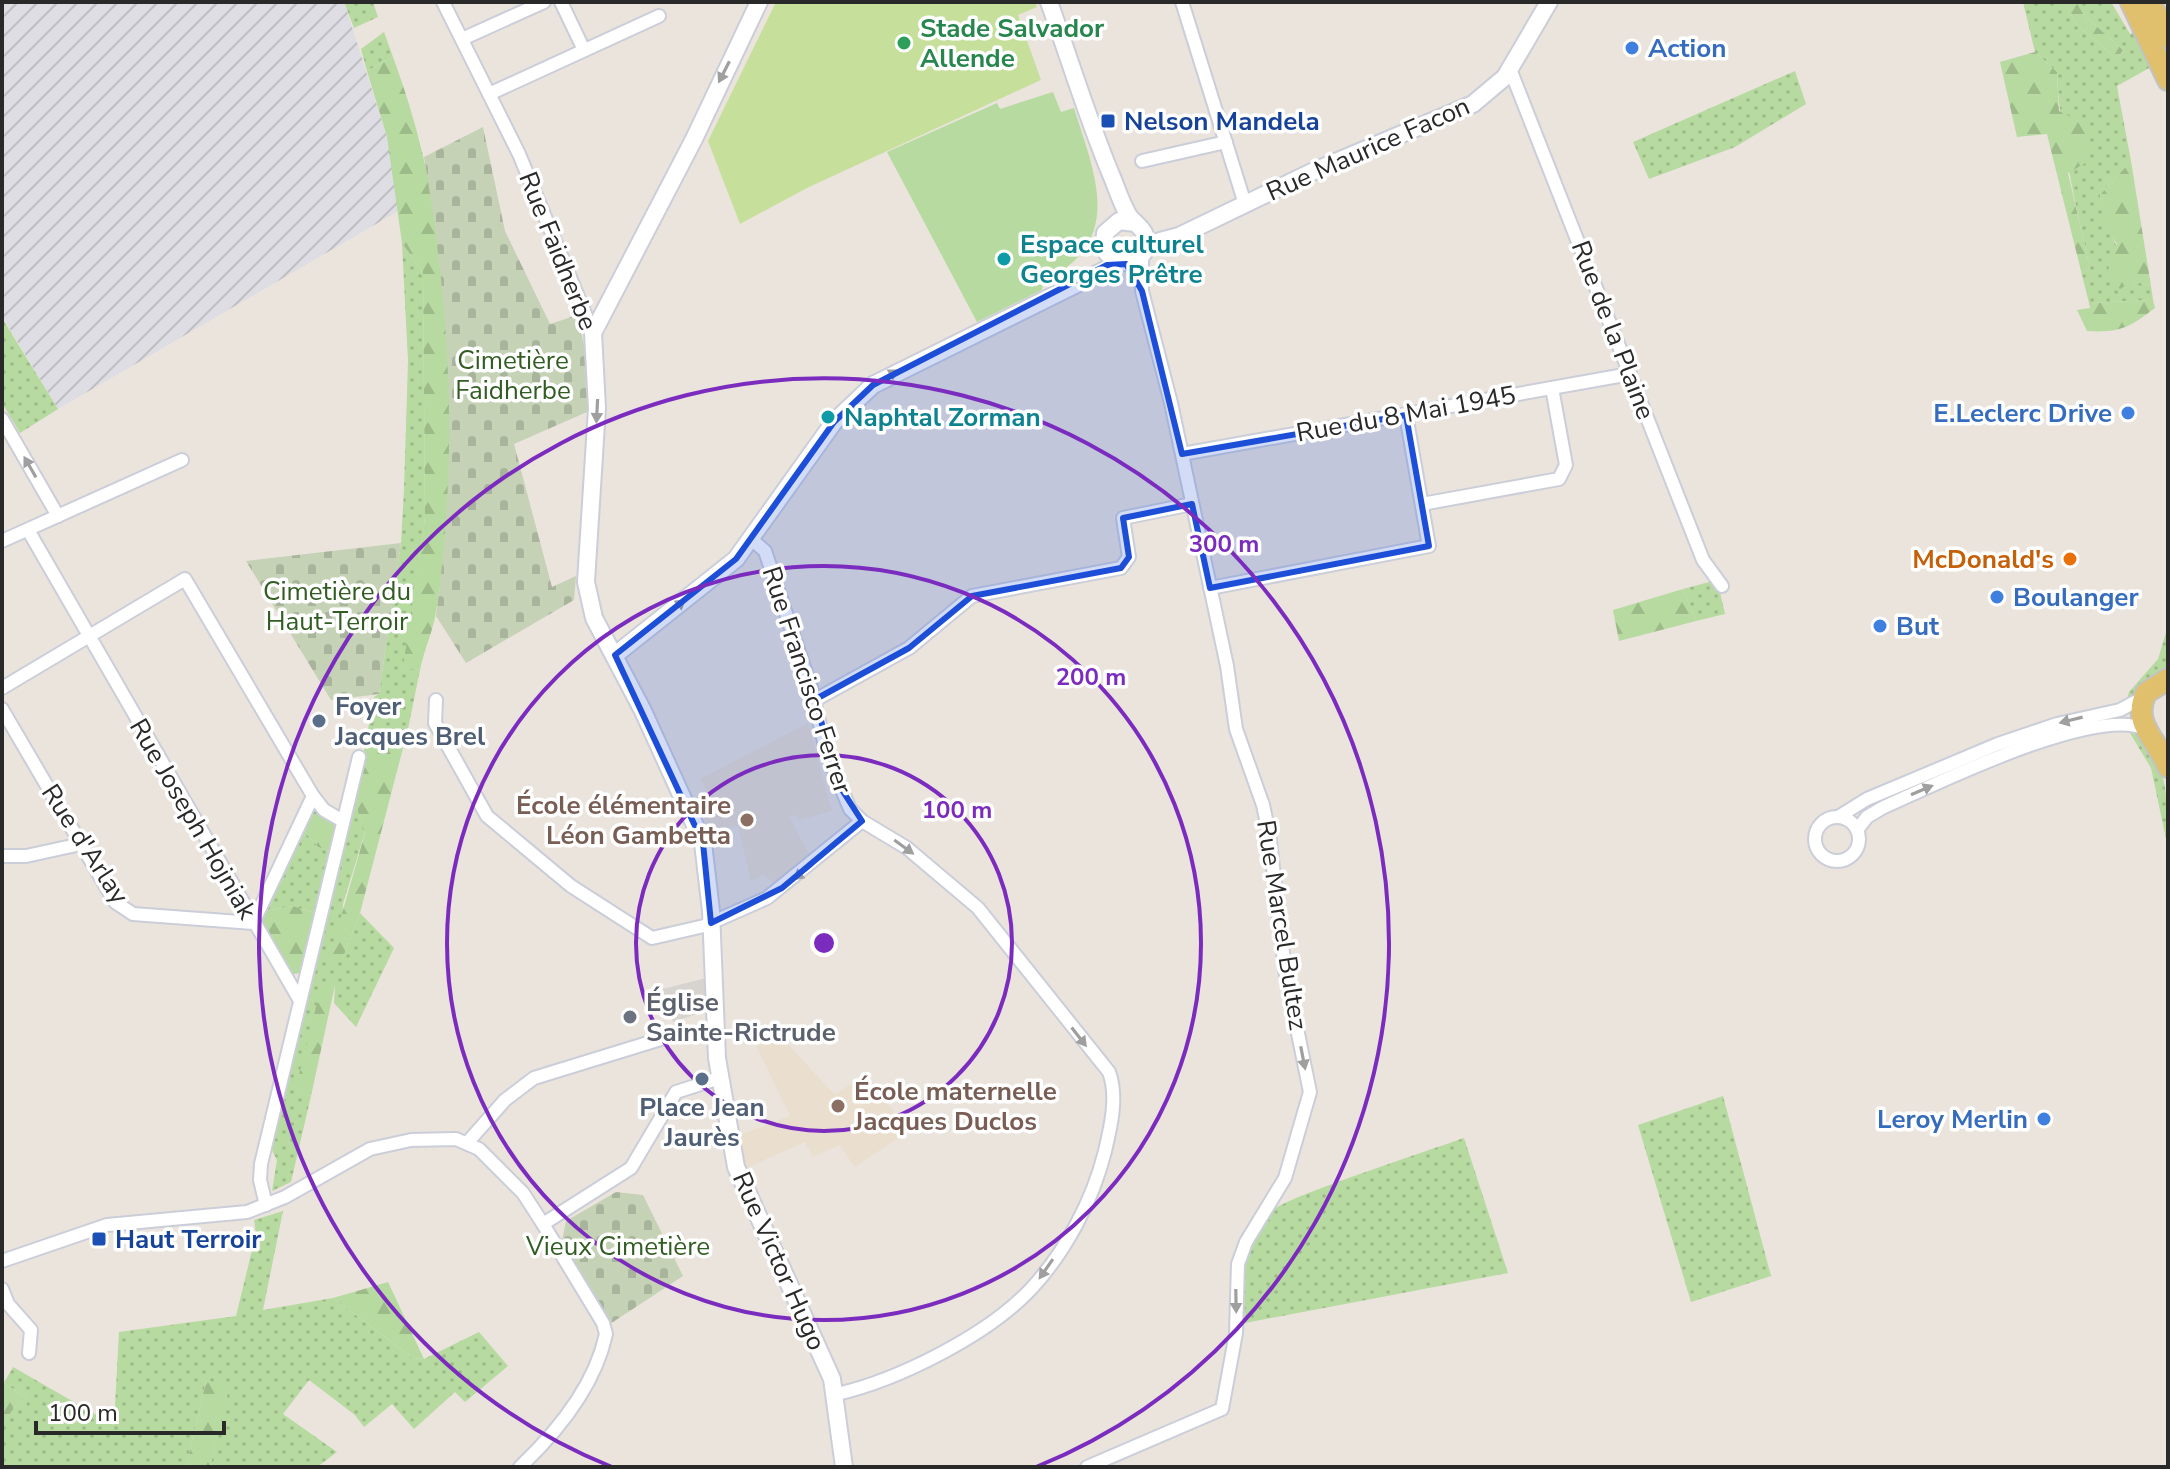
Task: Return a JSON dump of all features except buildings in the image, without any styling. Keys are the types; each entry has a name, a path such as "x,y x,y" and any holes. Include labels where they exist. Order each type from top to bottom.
{"main road":[{"path":"2131,2 2168,80"},
{"path":"2150,2 2168,37"},
{"path":"2165,677 2144,697 2140,713 2168,767"}],"street":[{"name":"Rue Faidherbe","path":"443,2 519,154 593,333 597,397 586,582 594,618 615,655 703,843 711,923"},
{"path":"462,39 544,2"},
{"path":"561,2 584,50"},
{"path":"593,333 694,139 759,2"},
{"path":"615,655 730,564 834,422 873,385 1143,253 1146,239 1111,174 1049,2"},
{"path":"1182,2 1245,204"},
{"name":"Rue Maurice Facon","path":"1143,253 1160,241 1343,158 1453,115 1492,90 1510,69 1549,2"},
{"path":"489,94 659,16"},
{"name":"Rue de la Plaine","path":"1510,69 1703,560 1722,586"},
{"path":"1142,161 1226,142"},
{"path":"1111,174 1116,208 1104,235 1104,248 1122,263"},
{"path":"1110,226 1122,220 1137,225"},
{"name":"Rue Maurice Facon","path":"1137,225 1165,233 1190,230"},
{"name":"Rue Marcel Bultez","path":"1087,1467 1218,1412 1223,1406 1236,1333 1238,1264 1246,1242 1282,1186 1309,1097 1285,970 1263,805 1236,729 1227,666 1182,454 1142,291 1143,253"},
{"name":"Rue Marcel Bultez","path":"1122,263 1142,291"},
{"name":"Rue du 8 Mai 1945","path":"1182,454 1630,374"},
{"path":"1422,504 1559,479 1566,465 1552,388"},
{"path":"1210,588 1429,546 1406,415"},
{"path":"2,419 58,516"},
{"path":"2,541 182,460"},
{"path":"815,700 909,648 972,596 1121,568 1129,557 1123,518 1192,504"},
{"name":"Rue Joseph Hojniak","path":"28,530 299,999"},
{"name":"Rue Francisco Ferrer","path":"751,539 765,551 815,700 817,724 835,779 850,809 862,821 899,843 978,908 1109,1072 1114,1095 1107,1142 1093,1188 1069,1236 1031,1289 999,1315 935,1356 837,1394"},
{"path":"2,688 185,579 313,796 324,810 343,821"},
{"path":"1838,817 1849,821 1857,830 1858,846 1852,856 1836,862 1824,857 1816,847 1816,833 1823,822 1838,817 1867,799 1998,744 2057,724 2120,710 2144,697"},
{"path":"436,700 435,723 487,816 571,886 656,939 711,923 782,888 862,821"},
{"name":"Rue d'Arlay","path":"2,709 115,902 127,912 253,923"},
{"path":"1857,830 1867,817 1882,808 2030,745 2116,724 2156,739"},
{"path":"266,1205 260,1180 261,1164 359,757"},
{"path":"253,923 313,796"},
{"path":"2,856 26,856 81,844"},
{"path":"543,1224 635,1164 676,1092 720,1078 711,923"},
{"path":"467,1143 505,1100 534,1078 664,1038"},
{"name":"Rue Victor Hugo","path":"720,1078 741,1184 804,1313 837,1394 844,1467"},
{"path":"2,1261 107,1225 228,1216 266,1205 378,1146 411,1140 450,1139 467,1143 479,1149 523,1193 603,1323 606,1334 577,1399 550,1436 520,1467"},
{"path":"2,1289 8,1304 31,1330 29,1353"}],"highlighted area":[{"path":"1126,264 1142,291 1182,454 1406,415 1429,546 1210,588 1192,504 1123,518 1129,557 1121,568 972,596 909,648 816,699 835,779 862,821 782,888 711,923 703,843 615,655 736,559 834,422 873,385 1107,265"}],"shaded area":[{"path":"2,2 344,2 387,137 400,210 58,409 2,316"},
{"name":"École élémentaire Léon Gambetta","path":"808,723 832,811 799,820 796,815 789,817 812,859 777,885 763,874 751,882 738,826 710,831 696,801 708,794 700,779"},
{"name":"Place Jean Jaurès","path":"706,978 708,1010 673,1022 670,1013 678,1008 676,1000 666,999 663,989"},
{"name":"École maternelle Jacques Duclos","path":"783,1039 835,1095 865,1074 909,1131 855,1167 839,1145 813,1157 805,1142 746,1168 740,1135 790,1116 756,1046"}],"green space":[{"path":"344,2 373,2 378,17 354,28"},
{"path":"776,2 1035,2 1037,7 1018,15 1041,80 807,188 740,224 708,141"},
{"path":"2023,2 2064,2 2077,25 2117,59 2123,50 2084,15 2076,2 2111,2 2130,34 2135,31 2151,67 2117,86 2131,161 2100,195 2109,229 2133,281 2151,286 2153,300 2089,303 2082,275 2090,268 2065,146 2057,72 2035,52"},
{"path":"2064,2 2076,2 2084,15 2123,50 2117,59 2077,25"},
{"path":"384,32 393,57 367,71 361,49"},
{"path":"2035,52 2057,72 2059,111 2085,124 2089,161 2068,173 2090,268 2082,275 2047,134 2017,137 2000,62"},
{"path":"393,57 431,190 449,331 451,474 435,619 420,670 403,667 425,518 423,272 402,243 387,137 367,71"},
{"path":"1795,71 1806,104 1735,147 1649,179 1633,142"},
{"path":"1053,92 1061,112 1074,108 1090,159 1098,206 1095,227 1086,247 1069,266 1043,282 1042,290 977,322 887,152 997,103 1000,109"},
{"name":"Cimetière Faidherbe","path":"483,127 505,231 550,324 577,315 587,358 587,412 514,444 552,587 576,576 574,600 466,663 436,616 447,499 448,386 440,273 424,157"},
{"path":"2131,161 2151,286 2133,281 2120,289 2106,276 2117,244 2104,226 2100,195"},
{"path":"402,243 423,272 425,518 404,667 420,670 408,729 379,730 364,751 374,697 379,694 401,543 408,361"},
{"path":"2153,300 2155,308 2138,320 2123,328 2107,331 2087,331 2077,310 2090,308 2089,303"},
{"path":"2,318 58,409 20,433 2,403"},
{"name":"Cimetière du Haut-Terroir","path":"401,543 379,694 331,700 246,561"},
{"path":"1713,581 1719,588 1725,614 1696,621 1683,589"},
{"path":"1683,589 1696,621 1619,641 1613,610"},
{"path":"2168,626 2166,667 2126,703 2129,692 2158,659"},
{"path":"2127,728 2152,750 2159,764 2168,815 2168,848 2151,768"},
{"path":"408,729 360,913 342,960 327,966 365,833 354,799 364,751 379,730"},
{"path":"354,799 365,832 343,904 342,960 360,913 394,948 356,1027 334,1003 335,985 296,1091 311,1096 291,1182 272,1191 277,1160 270,1146"},
{"path":"314,806 338,823 331,852 318,847 303,830"},
{"path":"303,830 318,847 331,852 315,913 293,906 265,911"},
{"path":"293,906 315,913 301,973 293,974 261,919 265,911"},
{"path":"335,985 311,1096 295,1091 321,987"},
{"path":"1723,1096 1771,1276 1691,1302 1638,1125"},
{"path":"1464,1138 1508,1273 1245,1323 1246,1262 1256,1235 1275,1209 1333,1184"},
{"name":"Vieux Cimetière","path":"616,1192 643,1195 683,1276 610,1324 562,1241 566,1221"},
{"path":"283,1211 263,1310 333,1298 413,1358 424,1359 479,1332 508,1366 465,1402 455,1392 414,1429 392,1404 364,1427 355,1415 309,1380 283,1414 337,1452 317,1467 210,1467 229,1385 206,1381 186,1467 2,1467 2,1425 16,1405 25,1410 27,1398 4,1383 13,1367 114,1425 119,1332 236,1316 256,1234 254,1220"},
{"path":"388,1282 424,1359 413,1358 333,1298"},
{"path":"206,1381 230,1384 210,1467 186,1467"},
{"path":"4,1383 27,1398 26,1411 16,1405 2,1425"}],"place":[{"name":"Stade Salvador Allende","path":"904,43"},
{"name":"Action","path":"1632,48"},
{"name":"Nelson Mandela","path":"1108,121"},
{"name":"Espace culturel Georges Prêtre","path":"1004,259"},
{"name":"E.Leclerc Drive","path":"2128,413"},
{"name":"Naphtal Zorman","path":"828,417"},
{"name":"McDonald's","path":"2070,559"},
{"name":"Boulanger","path":"1997,597"},
{"name":"But","path":"1880,626"},
{"name":"Foyer Jacques Brel","path":"319,721"},
{"name":"École élémentaire Léon Gambetta","path":"747,820"},
{"name":"Église Sainte-Rictrude","path":"630,1017"},
{"name":"Place Jean Jaurès","path":"702,1079"},
{"name":"École maternelle Jacques Duclos","path":"838,1106"},
{"name":"Leroy Merlin","path":"2044,1119"},
{"name":"Haut Terroir","path":"99,1239"}]}
